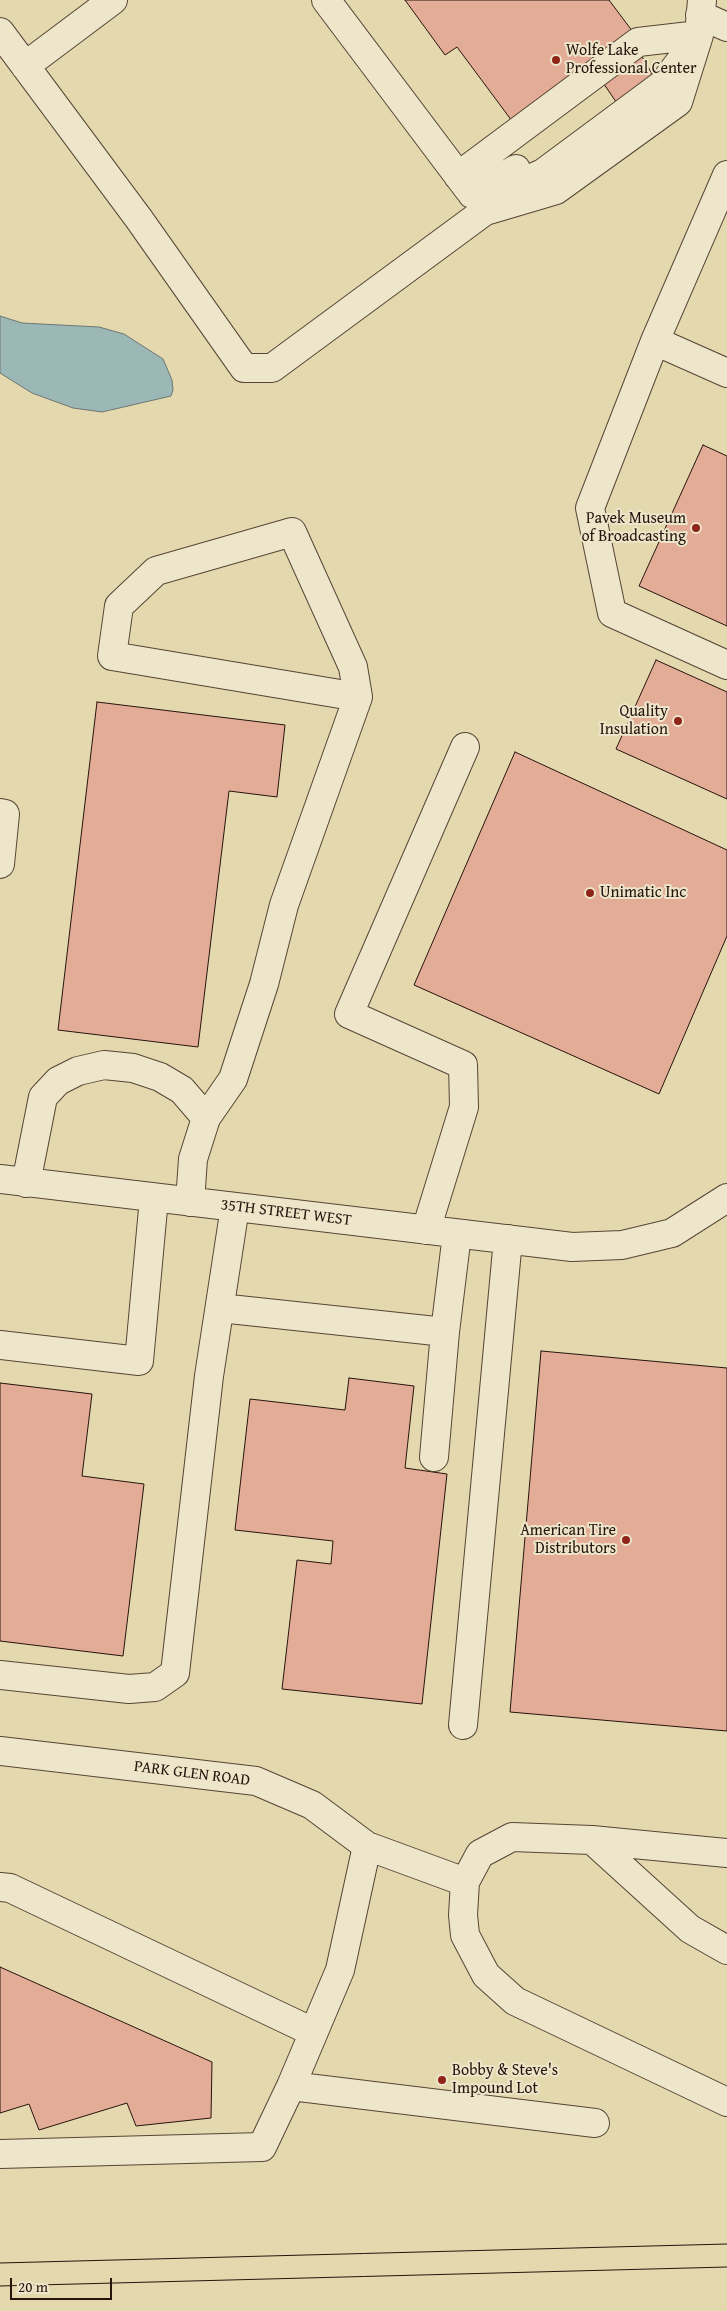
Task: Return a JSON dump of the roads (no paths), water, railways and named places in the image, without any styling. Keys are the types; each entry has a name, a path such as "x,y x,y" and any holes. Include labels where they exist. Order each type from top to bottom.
{"street":[{"path":"24,66 113,0"},
{"path":"326,0 472,194"},
{"path":"0,32 139,219 244,368 272,368 472,194 533,160 700,17"},
{"path":"472,194 556,190 678,102 700,17"},
{"path":"700,17 727,27"},
{"path":"727,176 656,341 590,508 612,613 727,665"},
{"path":"656,341 727,373"},
{"path":"190,1202 193,1159 206,1118 233,1079 264,984 284,905 358,697 353,667 292,532 156,571 119,606 112,656 358,697"},
{"path":"426,1230 464,1107 463,1065 348,1014 465,747"},
{"path":"0,813 6,814 0,864"},
{"path":"13,1181 43,1097 58,1081 78,1071 104,1065 133,1068 160,1077 182,1090 206,1118"},
{"name":"35TH STREET WEST","path":"13,1181 572,1247 622,1245 672,1233 727,1198"},
{"path":"0,1345 139,1361 154,1198"},
{"path":"0,1674 129,1689 154,1687 175,1673 209,1376 235,1207"},
{"path":"434,1457 445,1332 457,1234"},
{"path":"463,1724 508,1240"},
{"path":"220,1308 445,1332"},
{"name":"PARK GLEN ROAD","path":"0,1751 256,1781 312,1805 367,1846 464,1882"},
{"path":"727,1852 592,1840 512,1837 480,1854 464,1882 463,1915 465,1935 486,1975 515,2001 727,2102"},
{"path":"592,1840 690,1929 727,1950"},
{"path":"0,2154 262,2148 291,2086 340,1970 367,1846"},
{"path":"0,1887 10,1888 313,2032"},
{"path":"291,2086 595,2123"}],"water":[{"path":"0,316 22,323 99,327 124,334 163,359 172,380 173,390 171,396 102,412 73,408 32,393 0,373"}],"tram line":[{"path":"0,2263 727,2244"},
{"path":"0,2286 727,2267"}],"place":[{"name":"Wolfe Lake Professional Center","path":"556,60"},
{"name":"Pavek Museum of Broadcasting","path":"696,528"},
{"name":"Quality Insulation","path":"678,721"},
{"name":"Unimatic Inc","path":"590,893"},
{"name":"American Tire Distributors","path":"626,1540"},
{"name":"Bobby & Steve's Impound Lot","path":"442,2080"}]}
